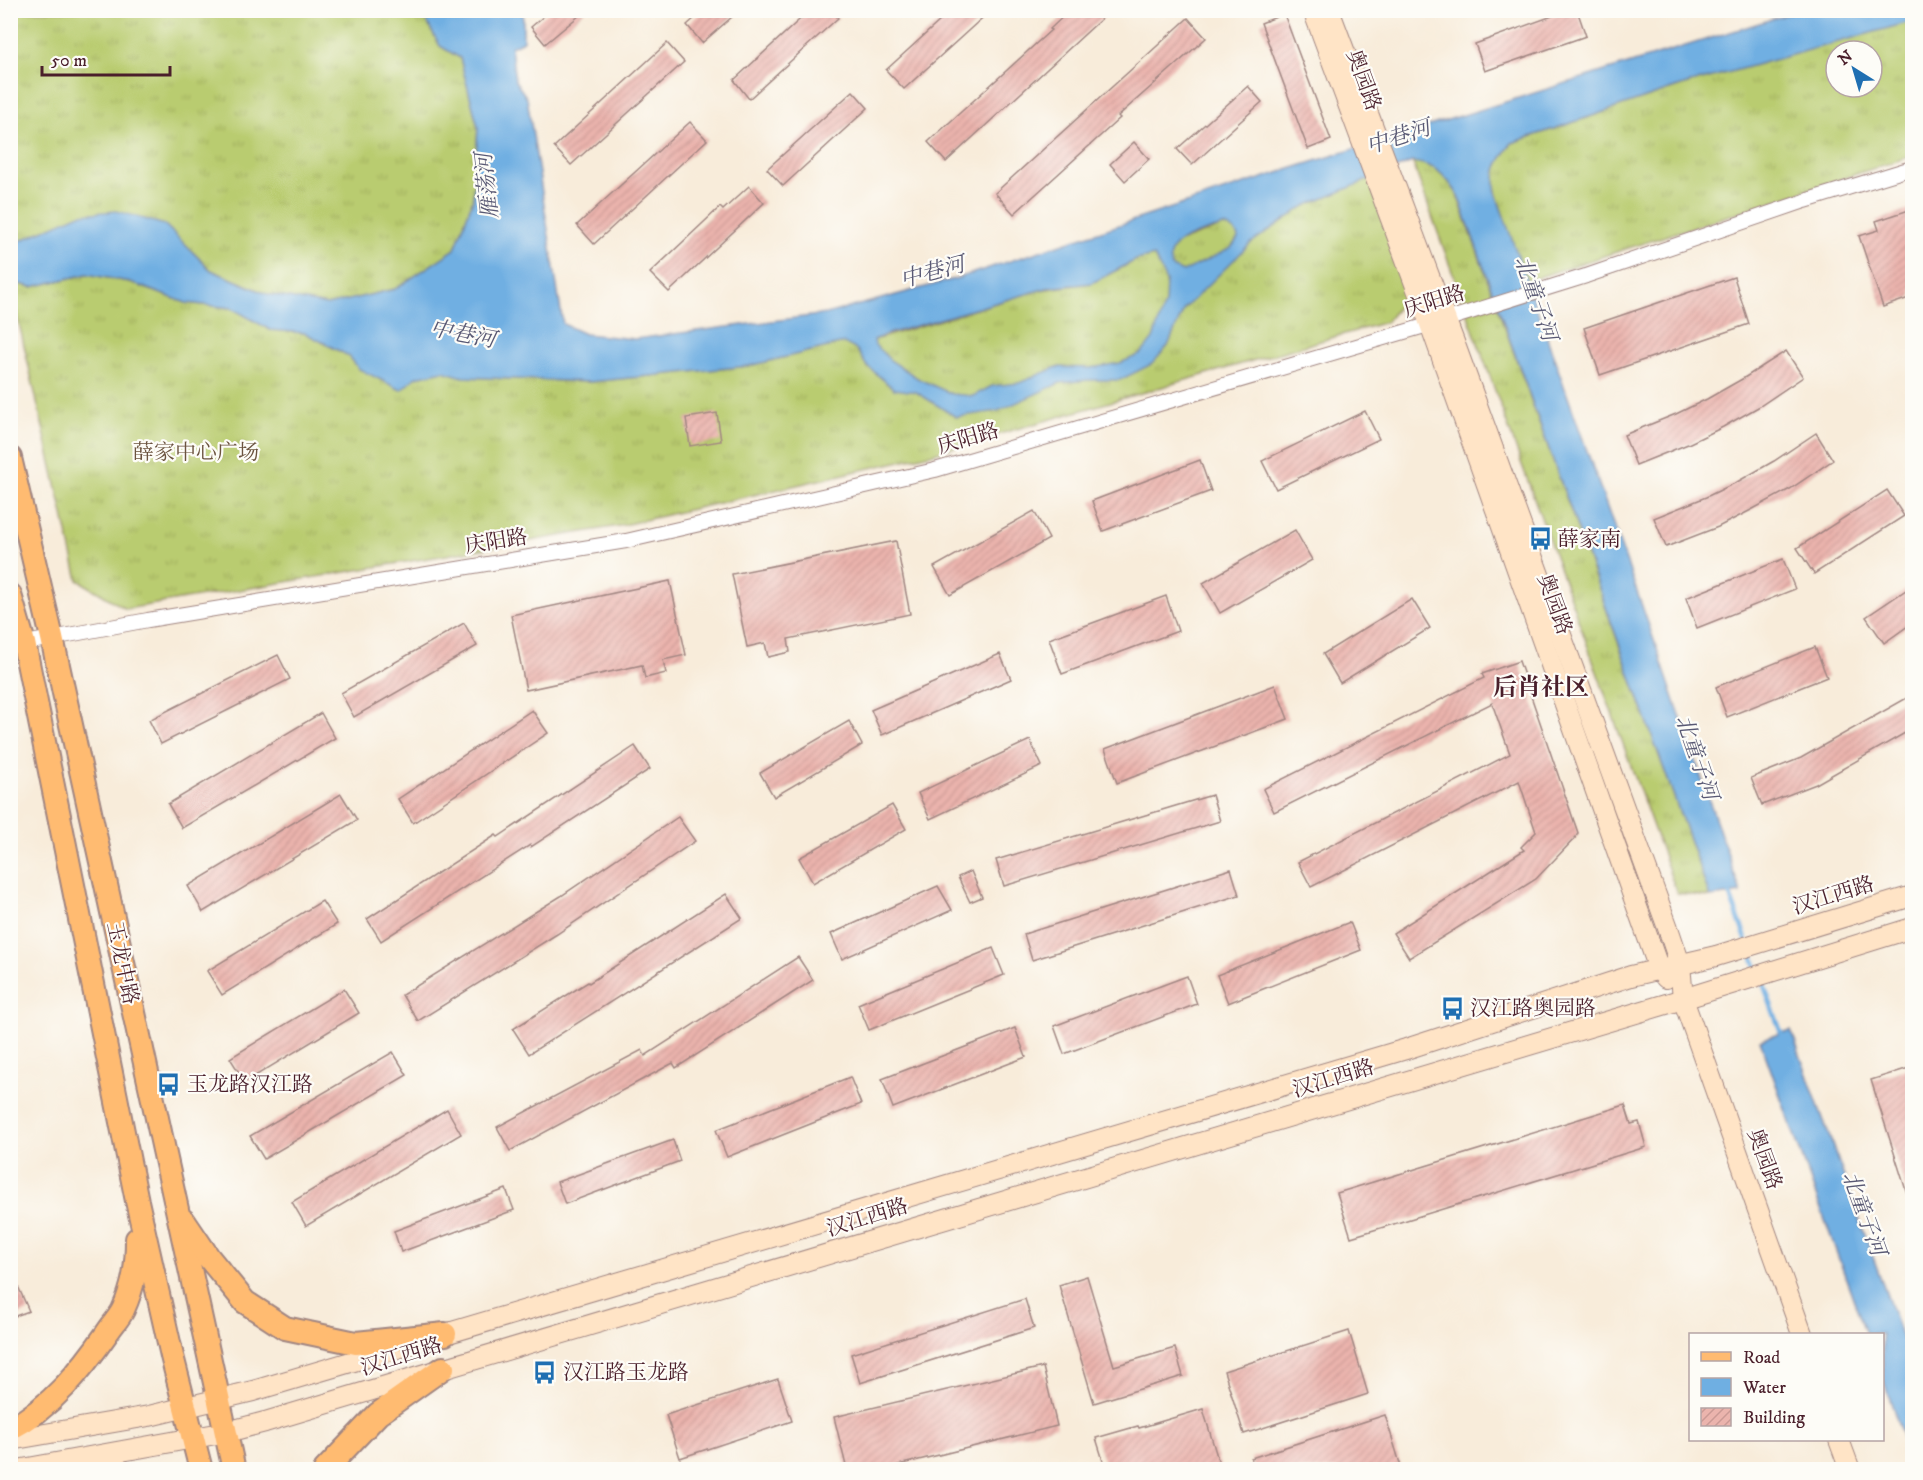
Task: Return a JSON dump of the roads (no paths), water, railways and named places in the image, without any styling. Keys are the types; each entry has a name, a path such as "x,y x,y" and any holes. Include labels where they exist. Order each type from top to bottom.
{"main road":[{"name":"奥园路","path":"1313,10 1386,183 1680,964 1683,999 1801,1333"},
{"name":"奥园路","path":"1329,10 1364,129"},
{"name":"奥园路","path":"1437,322 1659,969 1683,999"},
{"name":"玉龙中路","path":"10,458 52,638 234,1470"},
{"name":"玉龙中路","path":"10,595 17,645 137,1201 201,1470"},
{"name":"汉江西路","path":"10,1440 219,1400 1406,1049 1631,976 1716,956 1912,897"},
{"name":"汉江西路","path":"17,1470 227,1432 1683,999 1912,928"},
{"path":"10,1429 25,1421 55,1396 97,1348 122,1311 137,1268 137,1201"},
{"path":"177,1210 209,1258 244,1302 285,1328 356,1343 445,1334"},
{"path":"325,1470 378,1414 443,1368"},
{"path":"1839,1441 1850,1470"}],"street":[{"name":"庆阳路","path":"17,645 627,541 935,470 1490,306 1805,201 1912,168"}],"water":[{"path":"421,11 523,11 523,41 511,47 515,81 527,98 563,324 585,334 635,339 826,314 958,278 1290,169 1798,11 1912,11 1912,21 1903,24 1849,39 1824,39 1824,46 1687,84 1512,143 1500,161 1496,172 1496,194 1741,893 1710,897 1457,193 1443,175 1427,165 1412,162 1305,206 1251,243 1184,309 1168,346 1152,364 1120,380 1060,383 998,411 956,417 916,392 894,389 866,365 857,350 844,343 749,366 590,382 463,377 443,371 416,377 401,390 359,369 349,356 305,333 270,330 232,308 186,303 129,282 87,274 32,287 11,282 10,243 15,243 80,214 117,211 165,225 211,270 267,294 327,305 395,289 455,249 473,199 478,127 460,58 440,46","holes":["1223,226 1233,230 1238,238 1231,248 1183,272 1172,267 1170,258 1172,250 1185,239","1154,256 1166,281 1165,303 1153,339 1141,354 1120,363 1091,368 1057,367 1019,383 992,386 973,396 952,394 919,379 890,360 875,345 874,340 885,335 1047,288 1092,283 1136,260"]},
{"path":"1791,1030 1912,1365 1912,1464 1884,1382 1884,1333 1866,1333 1760,1040"}],"waterway":[{"name":"北童子河","path":"1728,890 1758,971"},
{"name":"北童子河","path":"1762,980 1783,1038"}],"place":[{"name":"薛家南","path":"1540,539"},
{"name":"汉江路奥园路","path":"1452,1008"},
{"name":"玉龙路汉江路","path":"169,1084"},
{"name":"汉江路玉龙路","path":"545,1372"}],"district":[{"name":"后肖社区","path":"1541,687"}],"water label":[{"name":"中巷河","path":"1398,136"},
{"name":"雁荡河","path":"486,186"},
{"name":"中巷河","path":"932,271"},
{"name":"中巷河","path":"463,333"}],"park label":[{"name":"薛家中心广场","path":"196,452"}]}
